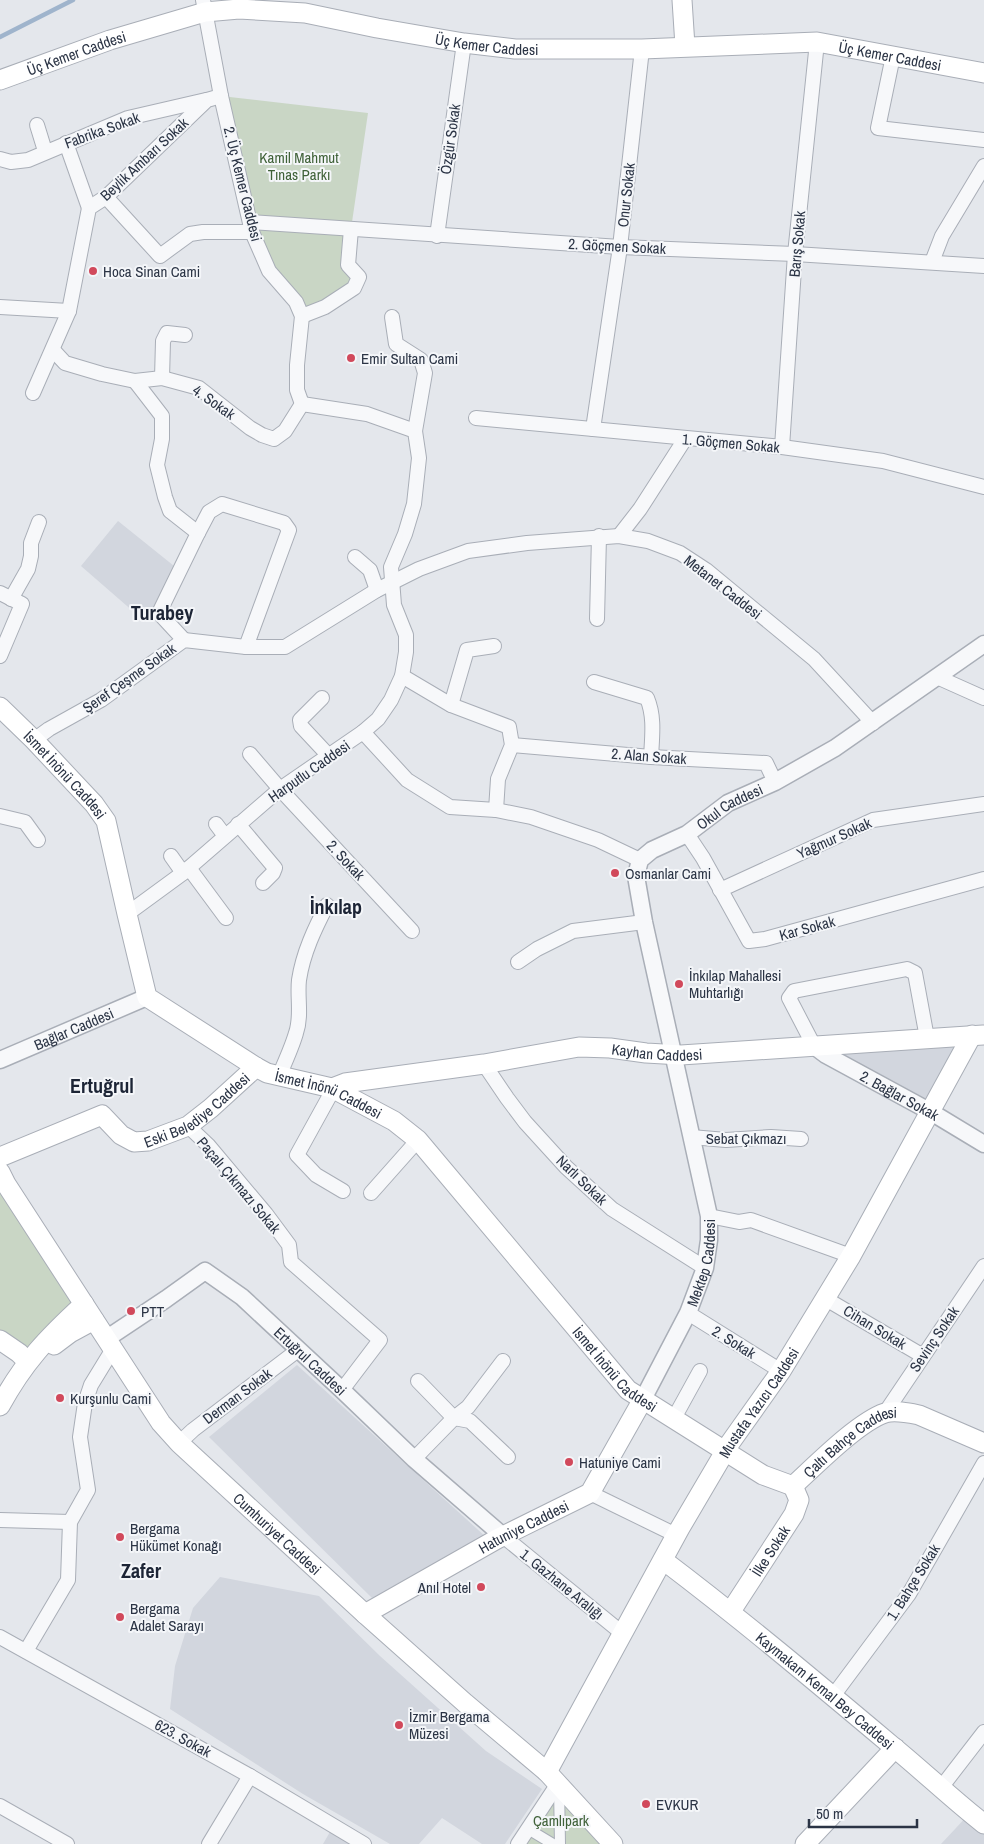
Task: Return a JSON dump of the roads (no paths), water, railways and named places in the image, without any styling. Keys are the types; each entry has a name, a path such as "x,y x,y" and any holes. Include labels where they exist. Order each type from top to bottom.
{"main road":[{"path":"682,0 685,46"},
{"name":"Üç Kemer Caddesi","path":"0,80 204,6 239,10 306,13 377,28 515,48 642,49 817,42 984,73"},
{"name":"İsmet İnönü Caddesi","path":"0,707 94,804 106,821 126,914 147,997 267,1073 332,1088 394,1121 418,1140 628,1390 724,1452"},
{"name":"Kayhan Caddesi","path":"332,1088 345,1083 484,1064 578,1047 610,1048 672,1055 978,1035"},
{"name":"Mustafa Yazıcı Caddesi","path":"553,1777 622,1633 676,1535 724,1452 781,1371 852,1256 931,1112 978,1035"},
{"name":"Eski Belediye Caddesi","path":"0,1157 102,1115 121,1135 134,1142 148,1141 188,1126 212,1108 256,1067"},
{"name":"Cumhuriyet Caddesi","path":"0,1172 161,1423 179,1443 364,1614 553,1777 613,1844"},
{"path":"0,1406 27,1361 54,1331 84,1304"},
{"path":"27,1361 42,1354 70,1333 94,1320"},
{"path":"0,1340 27,1361"},
{"path":"590,1493 642,1400"},
{"name":"Çaltı Bahçe Caddesi","path":"724,1452 763,1475 793,1486 861,1426 885,1413 900,1412 919,1415 984,1443"},
{"name":"İlke Sokak","path":"731,1611 794,1514 799,1500 793,1486"},
{"name":"Hatuniye Caddesi","path":"364,1614 503,1536 590,1493"},
{"name":"Kaymakam Kemal Bey Caddesi","path":"663,1560 731,1611 895,1748 940,1789 984,1824"},
{"path":"805,1844 895,1748"}],"street":[{"name":"2. Üç Kemer Caddesi","path":"204,6 221,96 251,227 269,271 296,302 302,316"},
{"name":"Özgür Sokak","path":"437,236 464,42"},
{"name":"Barış Sokak","path":"782,447 795,254 817,42"},
{"name":"Onur Sokak","path":"594,429 620,247 642,49"},
{"path":"893,56 878,128 984,140"},
{"name":"Beylik Ambarı Sokak","path":"33,393 69,312 89,208 106,197 207,100 221,96"},
{"name":"Fabrika Sokak","path":"0,159 11,162 28,160 45,151 128,118 207,100"},
{"path":"37,125 45,151"},
{"path":"66,143 89,208"},
{"path":"932,262 942,236 984,166"},
{"name":"2. Göçmen Sokak","path":"106,197 160,256 190,234 251,227 351,230 620,247 795,254 984,266"},
{"path":"351,230 348,265 359,277 354,288 324,307 302,316 297,390 302,404 367,414 415,431"},
{"path":"0,307 69,312"},
{"name":"Harputlu Caddesi","path":"126,914 186,870 280,789 364,732 378,719 391,700 402,676 406,652 406,635 394,604 391,567 405,534 414,504 419,458 415,431 424,373 421,360 396,344 392,317"},
{"path":"162,378 162,341 168,334 185,335"},
{"name":"4. Sokak","path":"53,350 65,364 102,374 136,381 162,378 199,388 250,428 274,440 285,431 302,404"},
{"path":"136,381 162,416 162,439 157,464 170,511 198,533"},
{"name":"1. Göçmen Sokak","path":"476,418 782,447 883,462 984,487"},
{"path":"619,536 640,509 685,439"},
{"path":"184,640 159,613 209,512 222,504 284,523 289,530 246,647"},
{"path":"0,656 22,604 5,596 28,569 31,543 39,522"},
{"path":"597,619 599,536"},
{"name":"Metanet Caddesi","path":"392,582 419,569 468,551 527,542 599,536 619,536 648,541 680,553 706,570 814,659 873,723"},
{"path":"356,557 370,570 377,590"},
{"name":"Şeref Çeşme Sokak","path":"34,740 101,700 184,640 246,647 285,647 392,582"},
{"name":"Okul Caddesi","path":"640,860 652,850 687,834 728,803 776,782 836,748 984,644"},
{"path":"451,705 467,650 494,646"},
{"path":"402,676 451,705 509,727 512,744 498,778 496,810"},
{"path":"937,678 984,698"},
{"path":"594,682 647,698 652,710 651,757"},
{"path":"322,698 300,720 301,726 330,756"},
{"path":"364,732 407,780 450,808 496,810 531,817 598,840 640,860 636,876 672,1055"},
{"name":"2. Alan Sokak","path":"512,744 651,757 766,763 776,782"},
{"name":"2. Sokak","path":"250,754 280,789 412,931"},
{"name":"Yağmur Sokak","path":"720,890 873,820 984,804"},
{"path":"0,816 25,822 38,840"},
{"path":"216,824 225,836"},
{"path":"238,824 275,868 273,873 263,883"},
{"name":"Kar Sokak","path":"687,834 703,858 749,941 765,939 984,880"},
{"path":"171,856 186,870 226,918"},
{"path":"279,1076 297,1032 299,979 304,959 312,934 327,905"},
{"path":"518,962 544,944 573,931 644,922"},
{"path":"814,1046 789,998 794,991 907,969 915,973 927,1038"},
{"name":"Bağlar Caddesi","path":"0,1060 147,997"},
{"name":"2. Bağlar Sokak","path":"814,1046 826,1055 931,1112 984,1144"},
{"name":"Mektep Caddesi","path":"642,1400 688,1313 705,1268 709,1240 709,1216 672,1055"},
{"name":"Narlı Sokak","path":"484,1064 525,1122 579,1179 612,1209 705,1268"},
{"path":"332,1088 329,1097 297,1155 316,1174 343,1192"},
{"name":"Paçalı Çıkmazı Sokak","path":"188,1126 208,1145 248,1192 289,1245 291,1262 380,1340 342,1390"},
{"name":"Sebat Çıkmazı","path":"691,1137 726,1140 771,1137 801,1138"},
{"path":"371,1193 418,1140"},
{"path":"709,1216 739,1222 751,1220 852,1256"},
{"name":"Sevinç Sokak","path":"885,1413 984,1266"},
{"name":"Ertuğrul Caddesi","path":"109,1344 205,1271 242,1297 414,1459 503,1536"},
{"name":"Cihan Sokak","path":"826,1299 923,1356"},
{"name":"2. Sokak","path":"688,1313 781,1371"},
{"path":"26,1651 68,1580 70,1522 88,1490 80,1437 85,1403 109,1344"},
{"name":"Derman Sokak","path":"179,1443 192,1430 298,1350"},
{"path":"414,1459 454,1418 468,1407 503,1361"},
{"path":"673,1420 700,1371"},
{"path":"418,1381 454,1418 470,1421 508,1457"},
{"name":"1. Bahçe Sokak","path":"833,1696 909,1594 984,1463"},
{"path":"590,1493 676,1535"},
{"path":"0,1520 70,1522"},
{"name":"1. Gazhane Aralığı","path":"503,1536 622,1633"},
{"name":"623. Sokak","path":"0,1637 250,1776 364,1844"},
{"path":"940,1789 984,1732"},
{"path":"209,1844 250,1776"},
{"path":"518,1844 528,1829 553,1777"},
{"path":"553,1777 560,1844"},
{"path":"0,1806 67,1844"},
{"path":"528,1829 553,1844"}],"waterway":[{"path":"0,37 73,0"}],"place":[{"name":"Hoca Sinan Cami","path":"93,271"},
{"name":"Emir Sultan Cami","path":"351,358"},
{"name":"Osmanlar Cami","path":"615,873"},
{"name":"İnkılap Mahallesi Muhtarlığı","path":"679,984"},
{"name":"PTT","path":"131,1311"},
{"name":"Kurşunlu Cami","path":"60,1398"},
{"name":"Hatuniye Cami","path":"569,1462"},
{"name":"Bergama Hükümet Konağı","path":"120,1537"},
{"name":"Anıl Hotel","path":"481,1587"},
{"name":"Bergama Adalet Sarayı","path":"120,1617"},
{"name":"İzmir Bergama Müzesi","path":"399,1725"},
{"name":"EVKUR","path":"646,1804"}],"district":[{"name":"Turabey","path":"162,612"},
{"name":"İnkılap","path":"336,906"},
{"name":"Ertuğrul","path":"102,1085"},
{"name":"Zafer","path":"141,1570"}],"park label":[{"name":"Kamil Mahmut Tınas Parkı","path":"299,166"},
{"name":"Çamlıpark","path":"561,1820"}]}
